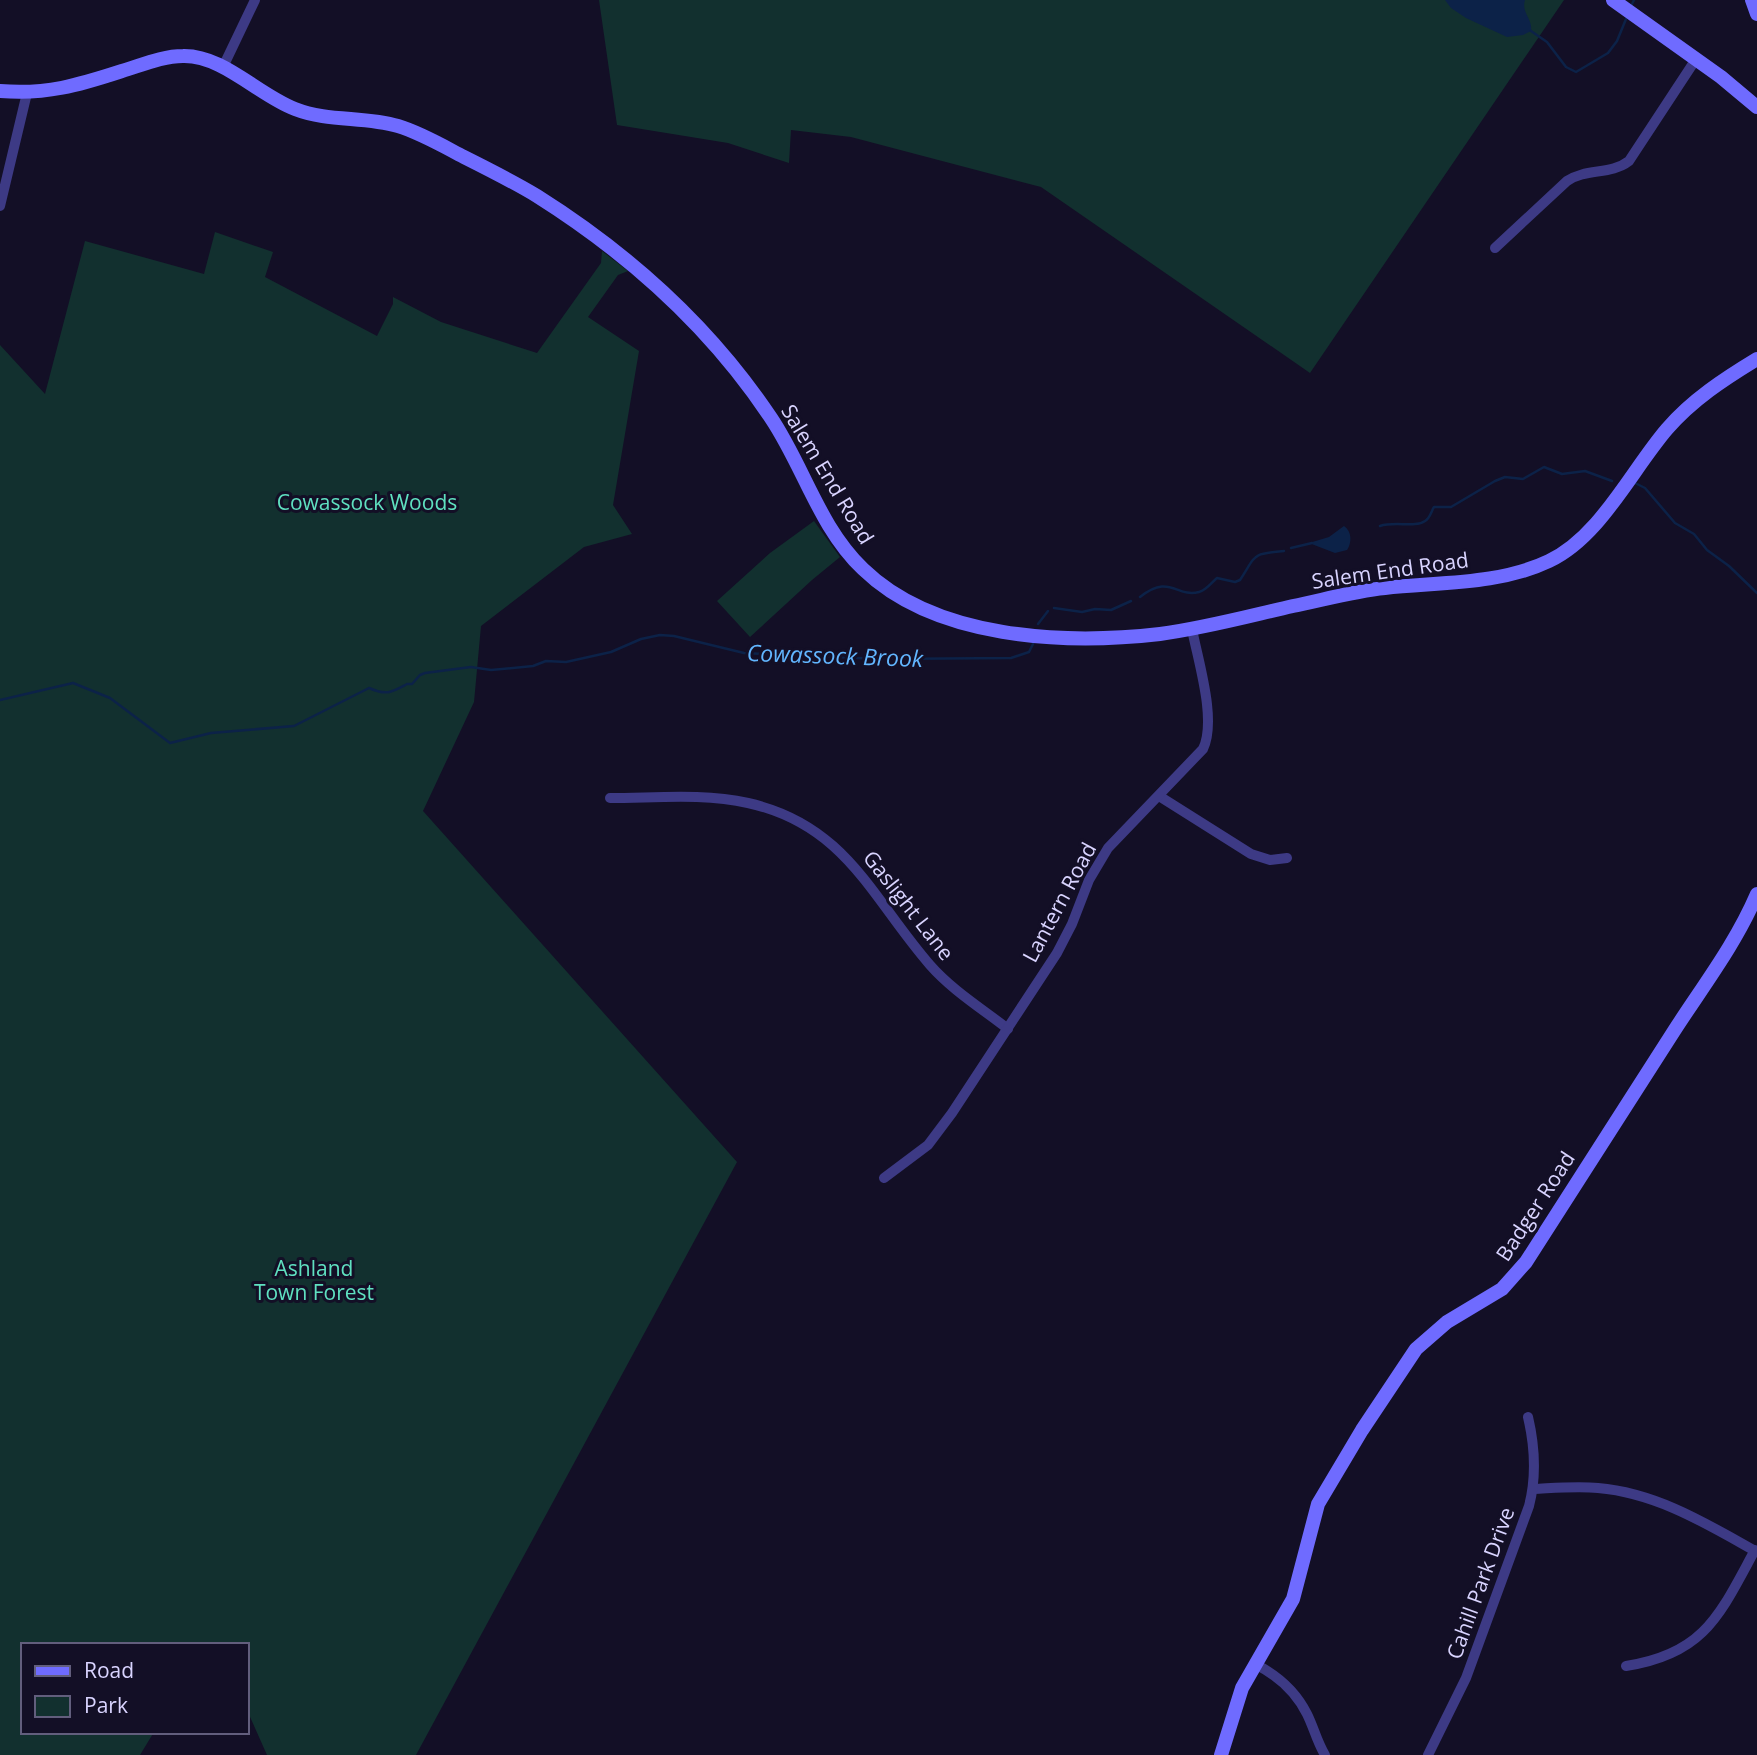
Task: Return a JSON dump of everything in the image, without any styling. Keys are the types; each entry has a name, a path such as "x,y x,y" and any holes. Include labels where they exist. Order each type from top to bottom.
{"street":[{"path":"223,67 255,0"},
{"path":"1613,0 1696,59 1757,107"},
{"path":"1752,0 1757,14"},
{"name":"Salem End Road","path":"0,91 27,93 72,87 159,60 185,56 210,61 223,67 264,95 301,112 392,124 446,148 541,198 643,274 670,297 702,332 765,409 789,448 819,509 845,549 865,571 903,599 926,611 961,624 1016,633 1112,638 1192,629 1357,592 1514,573 1546,562 1572,546 1594,524 1657,441 1685,410 1715,385 1757,359"},
{"path":"1495,248 1567,181 1580,174 1617,168 1629,161 1696,59"},
{"path":"0,206 27,93"},
{"name":"Lantern Road","path":"884,1178 915,1156 934,1138 1057,953 1103,855 1130,823 1197,757 1207,740 1209,720 1192,629"},
{"path":"1159,796 1251,854 1270,860 1287,858"},
{"name":"Gaslight Lane","path":"610,798 735,800 768,809 799,822 826,839 852,862 940,976 1008,1029"},
{"name":"Badger Road","path":"1221,1755 1236,1702 1293,1599 1318,1504 1403,1366 1430,1335 1502,1289 1520,1270 1682,1018 1717,969 1744,923 1757,894"},
{"name":"Cahill Park Drive","path":"1428,1755 1457,1700 1525,1521 1534,1489 1535,1462 1528,1417"},
{"path":"1534,1489 1599,1488 1642,1497 1681,1510 1756,1551 1720,1612 1703,1633 1666,1657 1626,1666"},
{"path":"1255,1664 1284,1684 1301,1703 1325,1755"}],"green space":[{"path":"599,0 1564,0 1310,373 1041,187 851,137 791,130 789,163 728,143 617,125"},
{"path":"215,232 273,252 265,277 377,336 393,304 393,297 441,322 537,353 601,263 602,251 628,271 618,275 588,317 639,351 613,505 632,534 584,547 481,626 474,702 423,811 737,1162 416,1755 267,1755 248,1712 248,1643 21,1643 21,1734 153,1734 140,1755 0,1755 0,345 45,394 85,241 204,274"},
{"path":"814,521 840,557 750,637 717,601 770,553"}],"water":[{"path":"1445,0 1525,0 1531,31 1507,37 1466,18 1451,8"},
{"path":"1344,526 1350,537 1347,550 1335,553 1309,543 1329,537"}],"waterway":[{"path":"1632,4 1634,0"},
{"path":"1531,31 1547,42 1566,67 1576,72 1608,53 1617,41 1626,19"},
{"name":"Cowassock Brook","path":"1380,526 1421,523 1428,518 1434,507 1451,507 1495,481 1505,477 1523,479 1544,467 1562,474 1585,471 1612,481"},
{"name":"Cowassock Brook","path":"1635,483 1645,488 1675,523 1694,534 1707,550 1729,566 1757,593"},
{"name":"Cowassock Brook","path":"1291,548 1312,543"},
{"name":"Cowassock Brook","path":"1140,597 1159,587 1166,586 1191,593 1204,590 1217,578 1235,582 1240,580 1256,557 1284,551"},
{"name":"Cowassock Brook","path":"1054,608 1082,612 1111,610 1131,601"},
{"name":"Cowassock Brook","path":"1038,624 1048,611"},
{"name":"Cowassock Brook","path":"0,700 73,683 110,698 170,743 211,733 294,726 369,688 389,692 412,684 425,673 471,667 491,670 533,666 546,661 566,662 611,652 641,639 660,635 744,653 880,659 1011,658 1029,652 1033,644"}],"park label":[{"name":"Cowassock Woods","path":"367,502"},
{"name":"Ashland Town Forest","path":"314,1280"}]}
